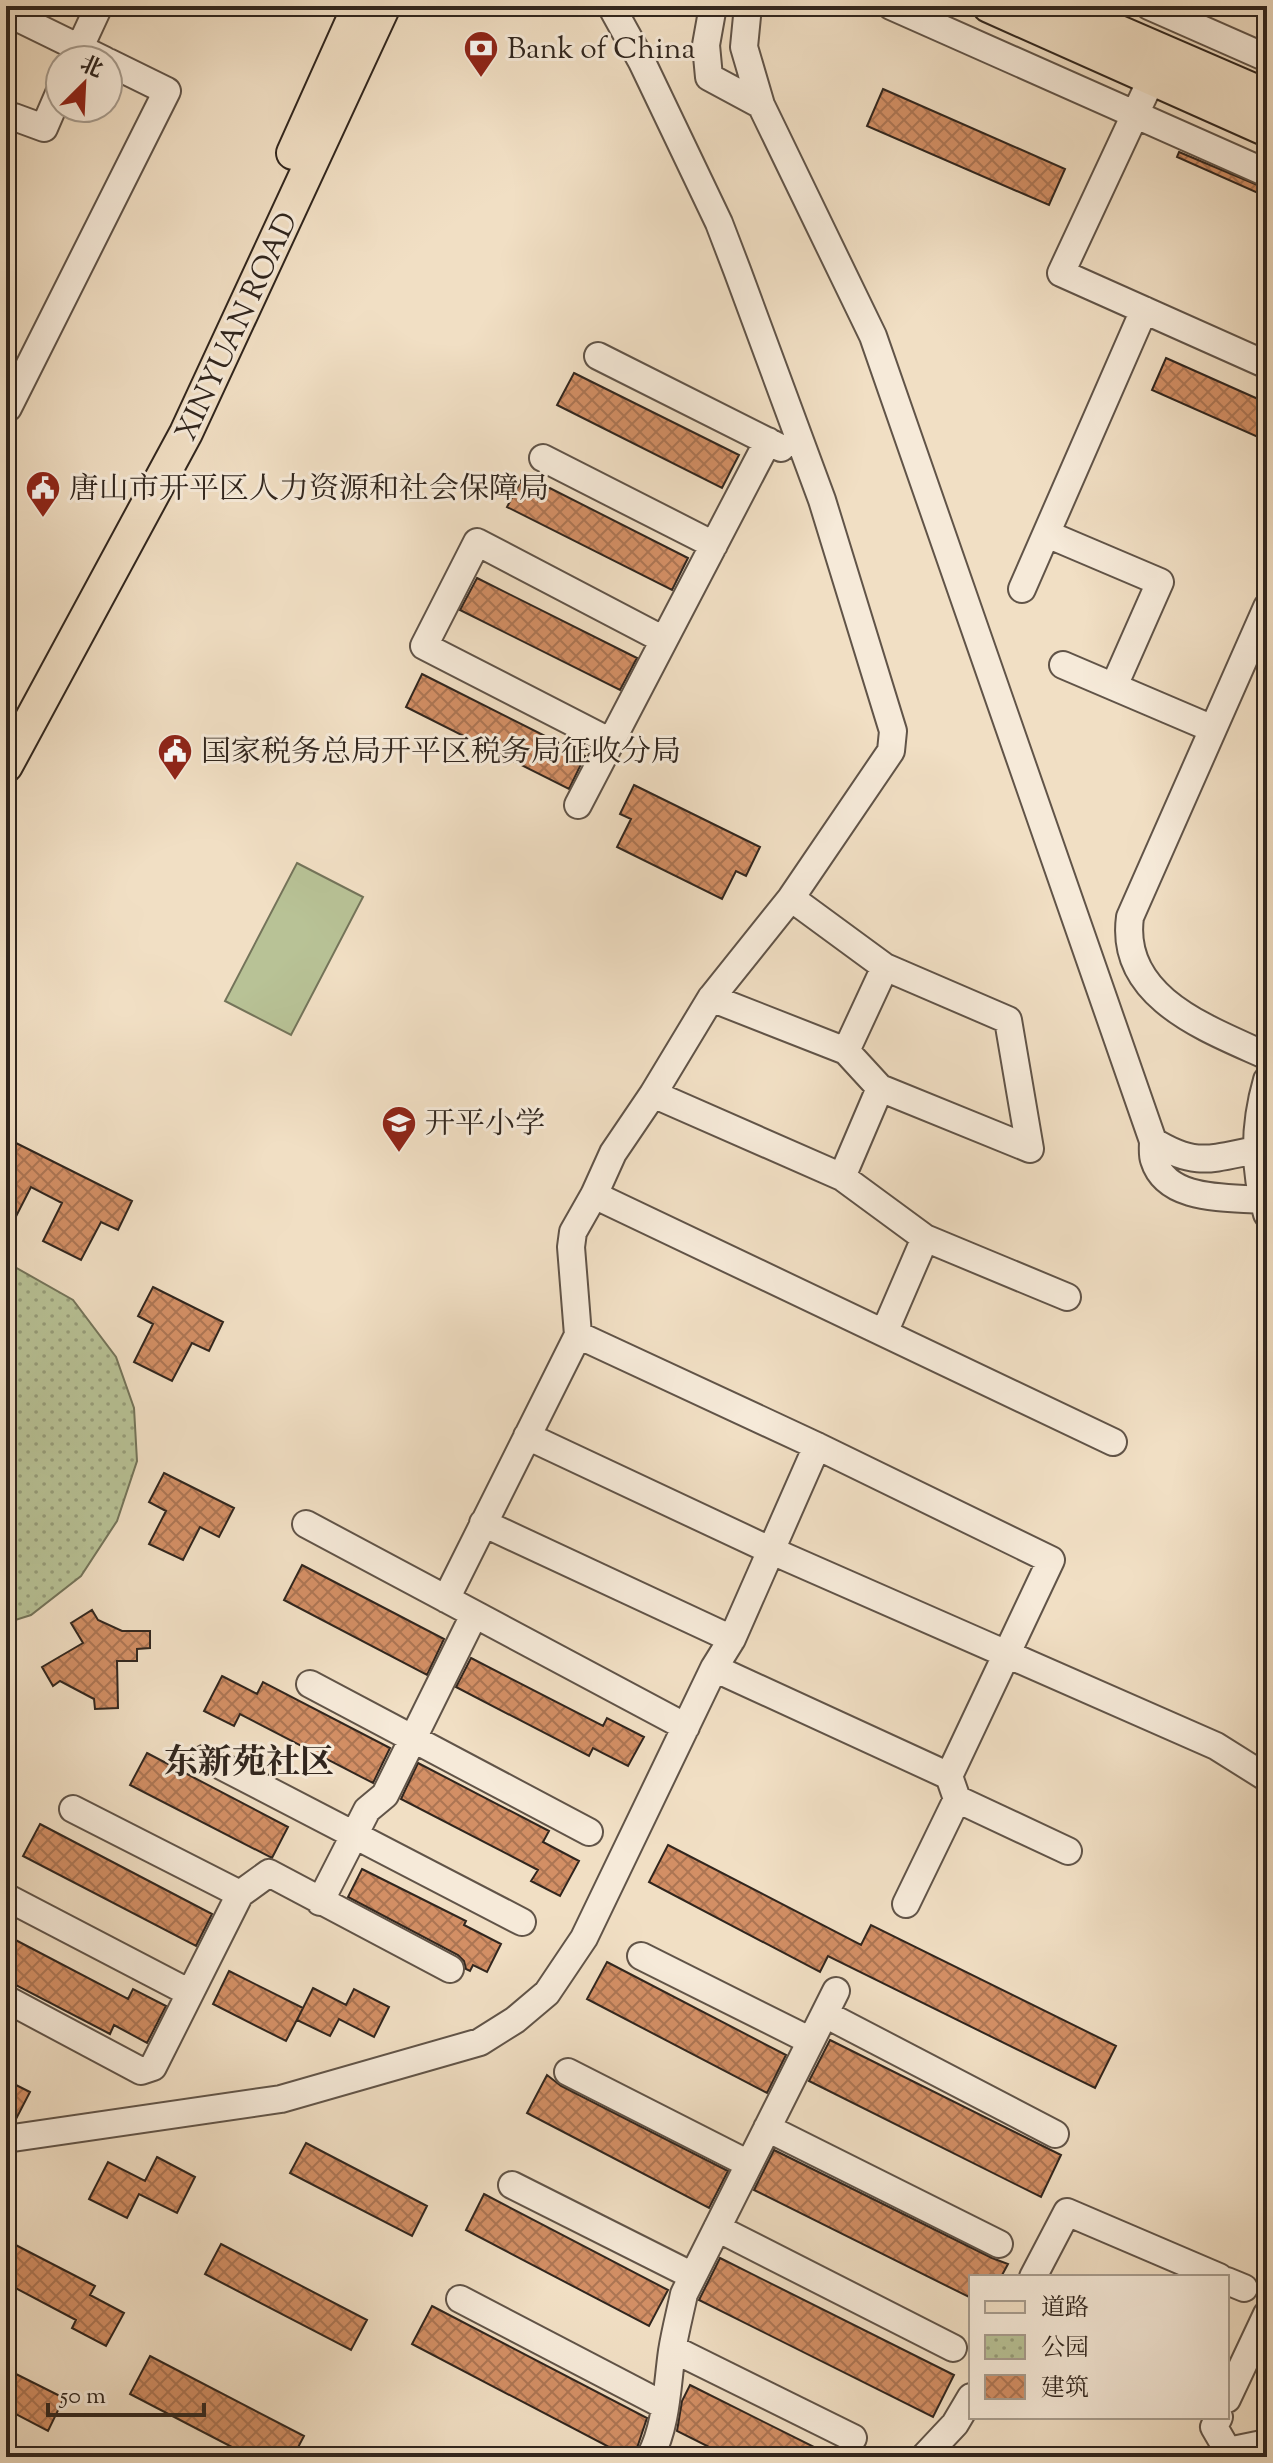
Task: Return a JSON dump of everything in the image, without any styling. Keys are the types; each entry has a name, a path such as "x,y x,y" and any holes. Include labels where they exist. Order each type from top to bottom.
{"main road":[{"name":"XINYUAN ROAD","path":"6,721 172,415 359,6"},
{"name":"XINYUAN ROAD","path":"6,766 186,433 384,6"},
{"path":"989,6 1267,130"},
{"path":"1059,6 1267,96"}],"street":[{"path":"81,44 99,6"},
{"path":"446,1599 578,1335 573,1232 613,1153 711,998 791,898 891,751 893,731 822,500 719,223 642,62 611,6"},
{"path":"713,6 706,45 709,77 761,105"},
{"path":"748,6 744,47 761,105 873,336 1153,1141 1154,1161 1167,1181 1183,1191 1265,1208 1256,1150 1259,1107 1267,1080"},
{"path":"891,6 1267,173"},
{"path":"1149,6 1267,58"},
{"path":"18,18 60,44"},
{"path":"6,407 167,91 124,70"},
{"path":"1152,78 1061,273 1267,365"},
{"path":"9,121 44,128 46,124"},
{"path":"1022,589 1144,310"},
{"path":"598,356 806,460"},
{"path":"578,805 768,441"},
{"path":"543,458 714,545"},
{"path":"1047,534 1160,582 1114,686"},
{"path":"611,742 424,646 477,542 664,640"},
{"path":"1267,607 1130,917 1129,948 1144,979 1176,1010 1200,1026 1267,1056"},
{"path":"1063,665 1213,729"},
{"path":"711,998 846,1051 880,1088 1030,1149 1008,1020 885,967 791,898"},
{"path":"846,1051 885,967"},
{"path":"842,1177 880,1088"},
{"path":"653,1094 842,1177 925,1238 1067,1297"},
{"path":"1153,1141 1182,1157 1196,1160 1256,1150"},
{"path":"594,1195 1113,1442"},
{"path":"884,1333 925,1238"},
{"path":"578,1335 817,1446 1051,1560 1007,1655 906,1904"},
{"path":"527,1436 772,1551 1216,1746 1267,1778"},
{"path":"6,2139 281,2099 480,2042 515,2020 547,1993 584,1938 714,1668 732,1639 817,1446"},
{"path":"483,1523 732,1639"},
{"path":"306,1524 686,1727"},
{"path":"320,1902 367,1810 385,1795 474,1615"},
{"path":"714,1668 953,1788 1068,1851"},
{"path":"310,1684 589,1832"},
{"path":"206,1758 522,1922"},
{"path":"73,1809 240,1894"},
{"path":"6,1999 141,2071 153,2067 240,1894 269,1873 450,1969"},
{"path":"6,1897 190,1993"},
{"path":"641,1956 811,2041"},
{"path":"650,2457 656,2446 665,2406 684,2294 830,2002 1055,2134"},
{"path":"568,2072 749,2164"},
{"path":"767,2128 999,2244"},
{"path":"512,2185 693,2276"},
{"path":"1034,2275 1067,2212 1214,2275"},
{"path":"717,2228 953,2348"},
{"path":"460,2299 665,2406"},
{"path":"1229,2395 1267,2314"},
{"path":"673,2349 853,2438"},
{"path":"924,2457 955,2424 969,2400"},
{"path":"1218,2419 1214,2427 1228,2451 1267,2443"}],"green space":[{"path":"297,863 363,897 291,1035 225,1001"},
{"path":"6,1262 73,1300 116,1357 134,1408 137,1461 117,1521 81,1576 31,1615 6,1623"}],"building":[{"path":"883,89 1065,169 1049,205 867,126"},
{"path":"1179,152 1267,189 1267,197 1177,157"},
{"path":"1166,358 1267,403 1267,441 1152,390"},
{"path":"574,373 739,455 722,488 557,405"},
{"path":"524,475 688,558 672,590 507,507"},
{"path":"477,578 637,658 620,690 460,610"},
{"path":"422,674 585,756 569,789 406,707"},
{"path":"634,785 760,847 746,876 736,871 722,899 617,847 631,819 620,814"},
{"path":"6,1138 132,1201 118,1230 101,1222 81,1260 43,1241 62,1203 31,1187 6,1236"},
{"path":"153,1287 223,1322 209,1351 192,1343 172,1381 134,1362 153,1324 138,1316"},
{"path":"164,1473 234,1508 219,1537 200,1527 183,1560 149,1544 166,1511 149,1502"},
{"path":"302,1565 444,1639 427,1675 284,1600"},
{"path":"92,1610 98,1620 122,1631 150,1631 150,1648 137,1649 137,1661 117,1661 118,1708 95,1709 94,1699 60,1681 53,1686 42,1667 83,1643 71,1623"},
{"path":"471,1658 603,1726 607,1718 644,1737 628,1766 593,1748 589,1756 456,1687"},
{"path":"222,1676 257,1694 263,1682 390,1748 373,1783 240,1714 234,1726 204,1711"},
{"path":"147,1753 288,1827 272,1858 130,1785"},
{"path":"418,1763 549,1831 543,1842 579,1861 560,1896 531,1881 538,1870 401,1799"},
{"path":"40,1824 212,1914 196,1946 23,1856"},
{"path":"668,1845 861,1945 871,1925 1116,2046 1095,2088 828,1956 820,1972 649,1882"},
{"path":"362,1869 466,1921 464,1925 501,1944 487,1972 473,1965 470,1971 466,1969 458,1955 348,1897"},
{"path":"6,1935 128,1999 133,1989 166,2006 147,2043 114,2025 110,2034 6,1980"},
{"path":"607,1962 786,2055 767,2093 587,1999"},
{"path":"229,1971 303,2008 286,2041 213,2004"},
{"path":"313,1988 346,2005 354,1989 389,2007 374,2037 339,2019 330,2036 297,2020"},
{"path":"830,2040 1061,2155 1041,2197 809,2081"},
{"path":"547,2075 561,2086 728,2171 709,2208 527,2113"},
{"path":"6,2080 30,2092 15,2121 6,2123"},
{"path":"306,2143 427,2206 412,2236 290,2173"},
{"path":"774,2150 1008,2264 1002,2275 969,2275 969,2297 754,2190"},
{"path":"157,2157 195,2177 177,2213 139,2194 127,2218 89,2199 108,2162 145,2181"},
{"path":"484,2194 668,2290 649,2326 466,2230"},
{"path":"6,2240 95,2286 90,2295 124,2313 106,2346 72,2328 76,2320 6,2283"},
{"path":"221,2244 367,2320 351,2350 205,2274"},
{"path":"720,2258 954,2375 933,2417 699,2300"},
{"path":"432,2306 647,2418 634,2457 628,2457 412,2344"},
{"path":"150,2356 304,2436 293,2457 251,2457 130,2394"},
{"path":"6,2369 64,2398 48,2431 6,2409"},
{"path":"690,2385 834,2457 729,2457 677,2431 682,2401"}],"place":[{"name":"Bank of China","path":"481,79"},
{"name":"唐山市开平区人力资源和社会保障局","path":"43,519"},
{"name":"国家税务总局开平区税务局征收分局","path":"175,782"},
{"name":"开平小学","path":"399,1154"}],"district":[{"name":"东新苑社区","path":"249,1761"}]}
